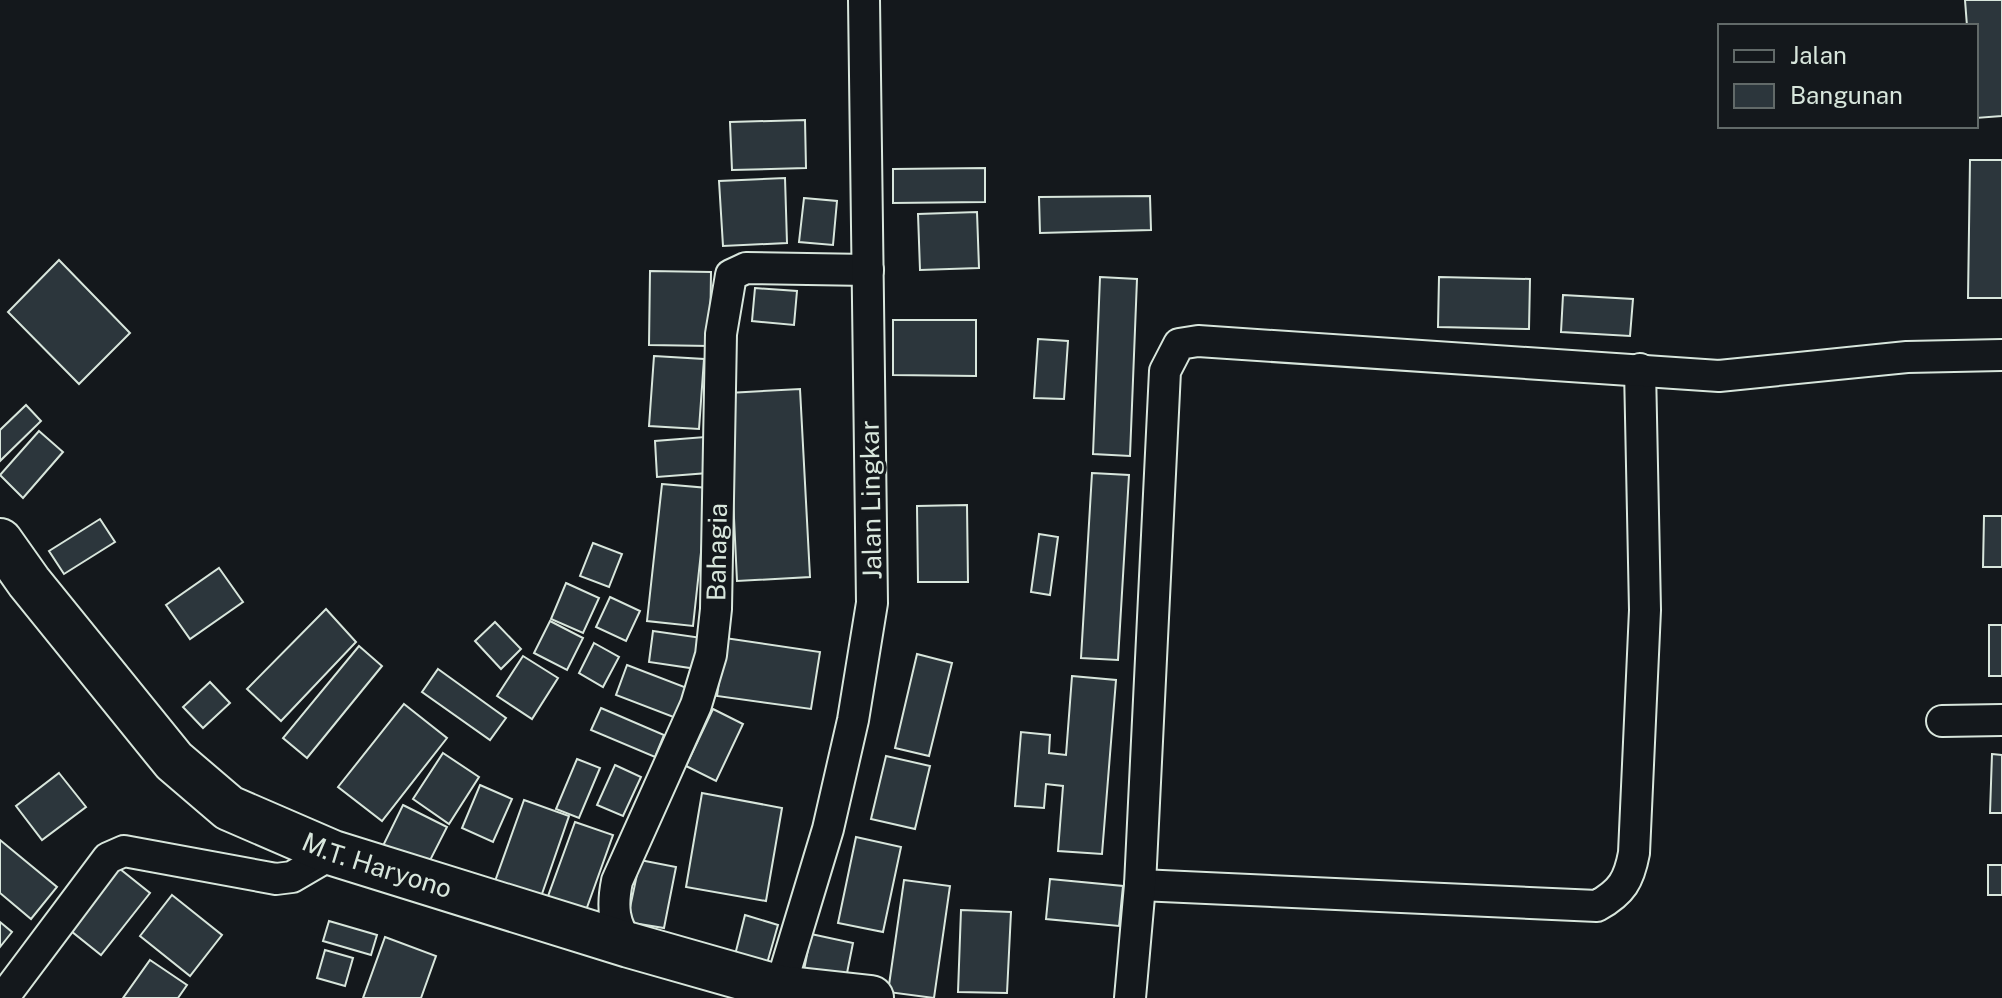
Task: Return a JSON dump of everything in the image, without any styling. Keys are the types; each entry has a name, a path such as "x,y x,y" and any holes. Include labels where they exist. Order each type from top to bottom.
{"highway":[{"name":"M.T. Haryono","path":"0,541 29,582 174,761 229,808 333,853 780,993 871,998"}],"street":[{"name":"Jalan Lingkar","path":"780,993 828,829 853,720 872,603 864,0"},
{"name":"Bahagia","path":"629,945 615,921 613,900 617,881 696,705 714,637 721,334 731,275 746,268 868,270"},
{"path":"1130,998 1140,885 1165,371 1179,344 1198,341 1719,376 1907,357 2002,355"},
{"path":"1140,885 1597,906 1615,897 1629,880 1634,853 1645,610 1640,369"},
{"path":"1942,721 2002,720"},
{"path":"3,998 108,858 116,853 153,855 276,879 292,877 333,853"}],"building":[{"path":"1965,0 2002,0 2002,116 1978,118 1978,24 1967,24"},
{"path":"805,120 806,168 732,170 730,122"},
{"path":"1970,160 2002,160 2002,298 1968,298"},
{"path":"985,168 985,202 893,203 893,169"},
{"path":"785,178 787,243 723,246 719,181"},
{"path":"1150,196 1151,230 1040,233 1039,197"},
{"path":"804,198 837,201 833,245 799,242"},
{"path":"977,212 979,268 920,270 918,214"},
{"path":"59,260 130,333 79,384 8,312"},
{"path":"650,271 711,272 710,346 649,345"},
{"path":"1100,277 1137,279 1130,456 1093,454"},
{"path":"1439,277 1530,279 1529,329 1438,327"},
{"path":"755,288 797,291 794,325 752,321"},
{"path":"1563,295 1633,299 1630,336 1561,332"},
{"path":"893,320 976,320 976,376 893,375"},
{"path":"1038,339 1068,341 1064,399 1034,398"},
{"path":"654,356 704,359 699,429 649,426"},
{"path":"800,389 810,577 737,581 728,393"},
{"path":"26,405 41,421 0,461 0,430"},
{"path":"39,431 63,452 23,498 0,475"},
{"path":"705,437 708,473 657,477 655,441"},
{"path":"1092,473 1129,475 1118,660 1081,658"},
{"path":"662,484 708,488 693,626 647,621"},
{"path":"967,505 968,582 918,582 917,506"},
{"path":"1984,516 2002,516 2002,567 1983,567"},
{"path":"100,519 115,542 64,574 49,551"},
{"path":"1039,534 1058,537 1050,595 1031,592"},
{"path":"593,543 622,554 609,587 580,576"},
{"path":"219,568 243,602 190,639 166,605"},
{"path":"566,583 599,598 583,633 551,619"},
{"path":"610,597 640,611 626,641 596,627"},
{"path":"326,609 356,642 281,721 247,689"},
{"path":"550,621 583,638 567,670 534,653"},
{"path":"495,622 521,649 501,669 475,641"},
{"path":"1989,625 2002,625 2002,676 1989,676"},
{"path":"653,631 702,638 697,669 649,662"},
{"path":"725,638 820,652 811,709 717,696"},
{"path":"594,643 619,657 603,687 579,673"},
{"path":"359,646 382,666 307,758 283,738"},
{"path":"917,654 952,663 929,756 895,748"},
{"path":"523,656 558,678 532,719 497,696"},
{"path":"627,665 687,688 676,718 616,695"},
{"path":"438,669 506,718 490,740 422,692"},
{"path":"1072,676 1116,680 1102,854 1058,851 1063,786 1046,784 1044,808 1015,806 1021,732 1050,735 1049,753 1066,755"},
{"path":"210,682 230,703 203,728 183,707"},
{"path":"404,704 447,738 382,821 338,787"},
{"path":"601,708 664,735 655,757 591,730"},
{"path":"713,709 743,724 716,781 686,766"},
{"path":"443,753 479,777 449,824 413,799"},
{"path":"1992,754 2002,755 2002,813 1990,813"},
{"path":"886,756 930,766 915,829 871,819"},
{"path":"577,759 600,768 579,818 556,809"},
{"path":"615,765 641,777 623,816 597,805"},
{"path":"59,773 86,807 42,840 16,806"},
{"path":"480,785 512,799 493,842 462,828"},
{"path":"702,793 782,808 766,901 686,887"},
{"path":"524,800 569,816 535,914 489,898"},
{"path":"403,805 447,827 420,880 377,858"},
{"path":"575,822 613,835 585,913 547,899"},
{"path":"856,837 901,847 883,932 838,923"},
{"path":"0,840 57,887 31,919 0,893"},
{"path":"640,860 676,867 664,928 627,922"},
{"path":"115,865 150,893 101,955 66,927"},
{"path":"1988,865 2002,865 2002,895 1988,895"},
{"path":"1050,879 1123,886 1119,926 1046,919"},
{"path":"904,880 950,886 934,998 888,992"},
{"path":"172,895 222,935 190,976 140,936"},
{"path":"961,910 1011,912 1007,993 958,992"},
{"path":"745,915 778,925 766,967 734,959"},
{"path":"329,921 377,935 371,955 323,941"},
{"path":"0,922 12,932 0,947"},
{"path":"811,934 853,943 846,978 804,970"},
{"path":"385,937 436,956 421,998 363,998"},
{"path":"325,950 353,958 345,986 317,978"},
{"path":"150,960 187,985 178,998 123,998"}]}
